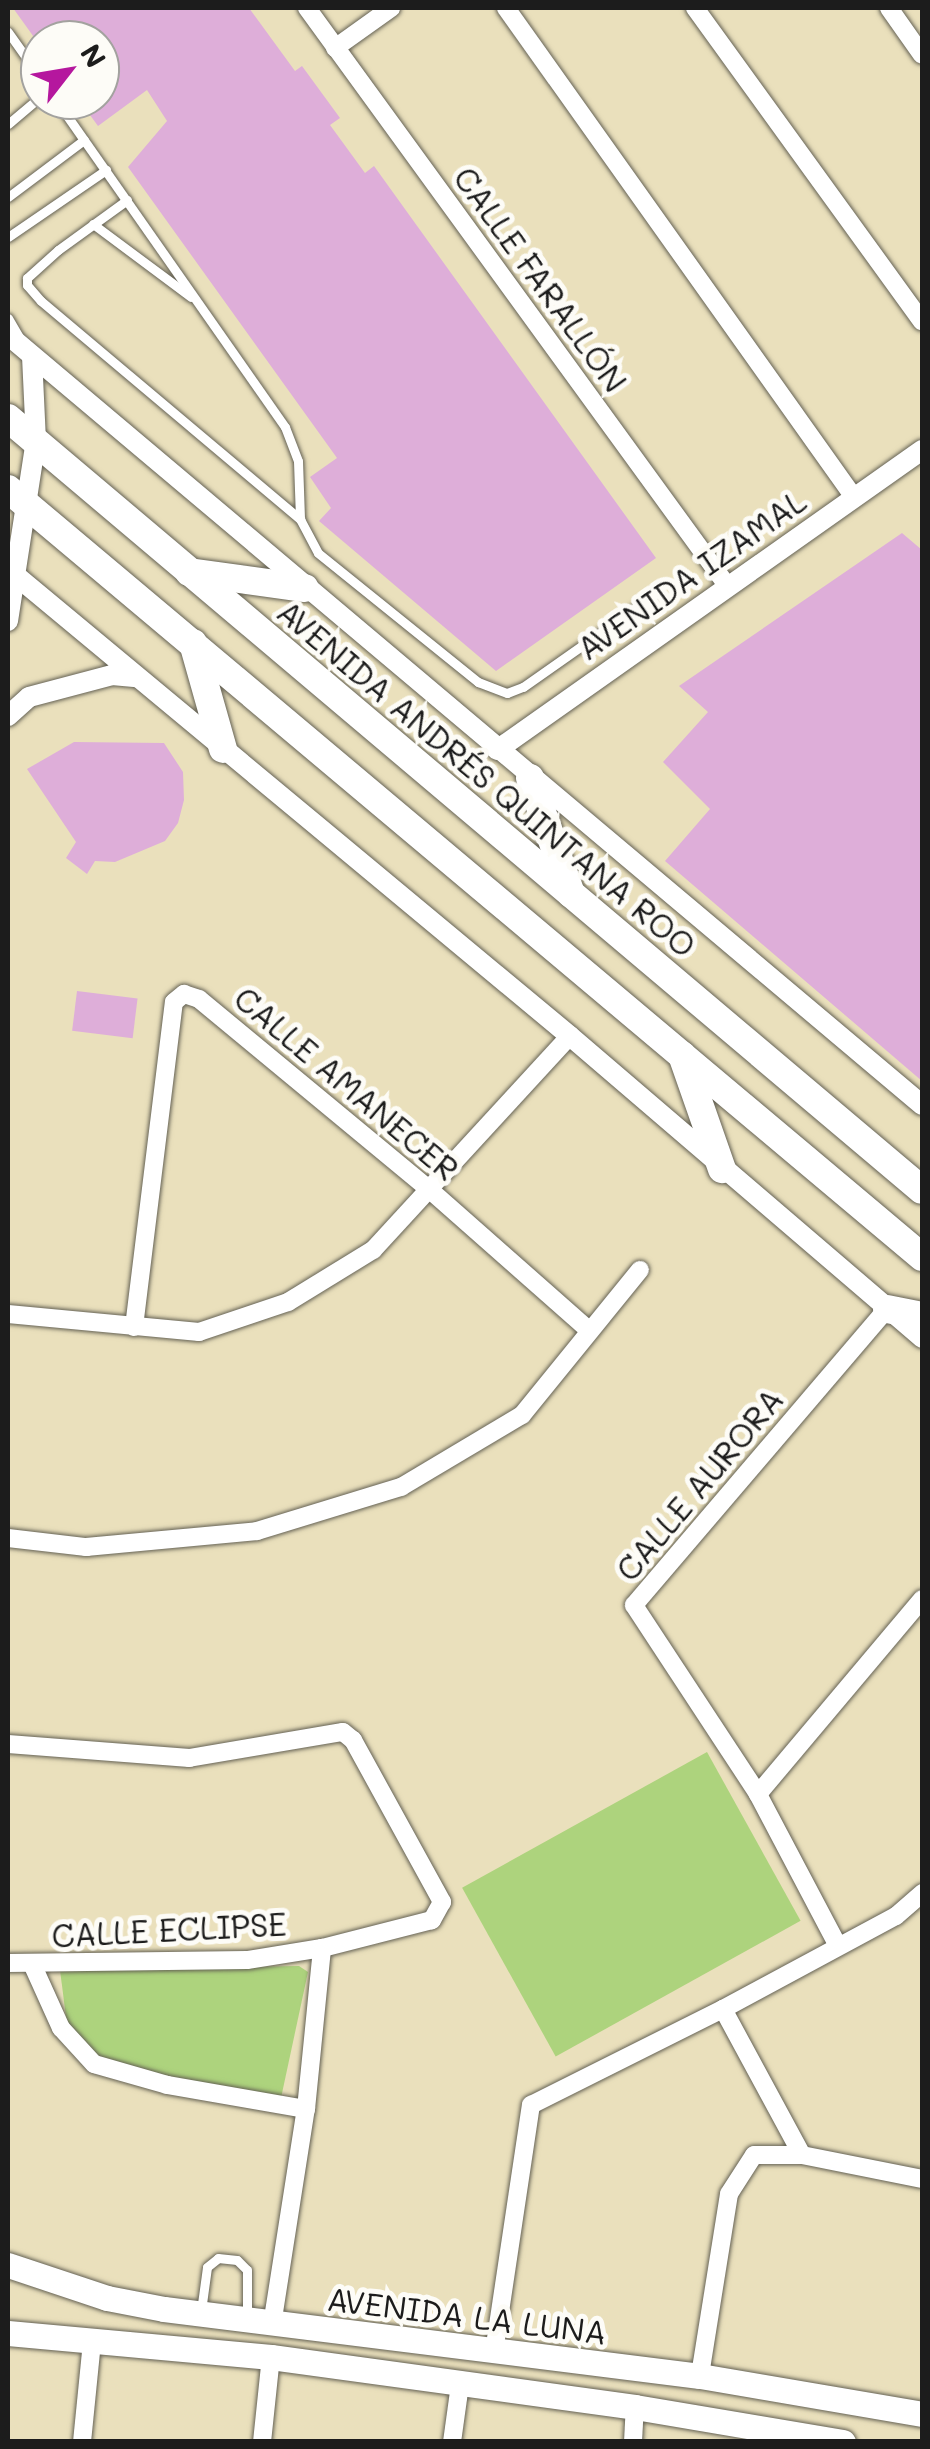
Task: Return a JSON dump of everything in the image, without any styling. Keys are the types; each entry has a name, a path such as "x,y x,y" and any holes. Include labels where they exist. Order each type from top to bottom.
{"main road":[{"name":"AVENIDA ANDRÉS QUINTANA ROO","path":"8,419 922,1190"},
{"path":"18,497 922,1256"},
{"path":"188,572 305,588"},
{"path":"193,642 223,749"},
{"path":"530,778 572,896"},
{"path":"682,1054 722,1169"},
{"path":"887,1309 922,1316"},
{"name":"AVENIDA LA LUNA","path":"9,2265 107,2298 201,2314 700,2376 922,2414"},
{"name":"AVENIDA LA LUNA","path":"8,2334 272,2357 635,2407 843,2442"}],"street":[{"name":"CALLE FARALLÓN","path":"307,8 726,584"},
{"path":"335,48 391,8"},
{"path":"506,8 853,496"},
{"path":"696,8 922,322"},
{"path":"888,8 922,56"},
{"name":"AVENIDA ANDRÉS QUINTANA ROO","path":"8,335 922,1106"},
{"path":"8,621 18,497 36,441 32,356"},
{"name":"AVENIDA IZAMAL","path":"497,750 726,584 922,450"},
{"path":"10,572 570,1036 922,1338"},
{"path":"8,716 29,696 112,675 137,677"},
{"name":"CALLE AMANECER","path":"134,1327 174,1002 184,994 199,999 430,1190 588,1330"},
{"path":"8,1314 198,1332 288,1302 374,1250 570,1036"},
{"path":"8,1538 86,1548 257,1531 401,1487 522,1415 640,1270"},
{"name":"CALLE AURORA","path":"758,1794 634,1605 887,1309"},
{"path":"838,1946 758,1794 922,1598"},
{"name":"CALLE ECLIPSE","path":"8,1744 189,1758 343,1732 353,1740 442,1902 432,1920 322,1948 247,1960 8,1964"},
{"path":"494,2352 531,2105 723,2009 896,1916 922,1893"},
{"path":"260,2322 306,2109 322,1948"},
{"path":"34,1966 62,2028 94,2064 166,2085 306,2109"},
{"path":"723,2009 802,2155"},
{"path":"700,2376 729,2194 754,2155 802,2155 922,2180"},
{"path":"82,2442 92,2342"},
{"path":"262,2442 272,2357"},
{"path":"452,2442 460,2384"},
{"path":"632,2442 635,2407"}],"lane":[{"path":"70,120 286,427 298,461 300,519"},
{"path":"8,197 84,140"},
{"path":"8,237 106,170"},
{"path":"127,200 27,278 27,284 41,302 300,519 318,553 478,682 507,692 524,687 654,595"},
{"path":"94,224 200,304"},
{"path":"8,318 32,356"},
{"path":"201,2314 208,2267 218,2258 237,2260 247,2270 260,2322"}],"green space":[{"path":"707,1752 801,1921 556,2057 462,1888"},
{"path":"299,1966 308,1972 281,2098 169,2082 97,2060 67,2025 60,1970"}],"building":[{"path":"13,8 249,8 295,71 302,66 340,118 330,125 365,173 374,166 656,558 496,671 319,521 331,508 310,477 337,458 128,167 167,121 147,90 120,110 120,20 22,20"},
{"path":"902,533 922,550 922,1081 665,861 710,809 663,762 708,712 679,686"},
{"path":"74,742 164,743 183,772 184,800 178,823 165,841 115,862 95,861 87,874 66,858 76,842 27,769"},
{"path":"77,991 138,998 133,1038 72,1031"}]}
